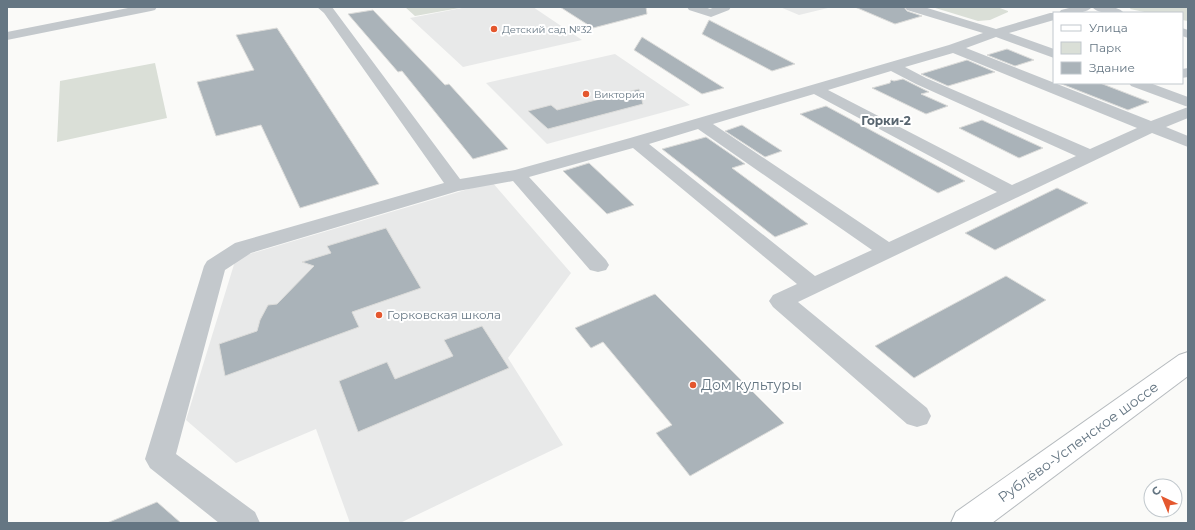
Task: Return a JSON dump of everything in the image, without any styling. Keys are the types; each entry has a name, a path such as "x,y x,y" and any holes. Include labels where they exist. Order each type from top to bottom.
{"main road":[{"name":"Рублёво-Успенское шоссе","path":"967,523 1188,362"}],"street":[{"path":"7,36 151,7"},
{"path":"323,7 328,10 455,186"},
{"path":"693,7 711,13 725,7"},
{"path":"911,7 996,33 1053,54"},
{"path":"1068,12 1086,7"},
{"path":"1098,7 1115,12"},
{"path":"244,523 160,459 215,266 243,248 455,186 517,175 636,142 954,48 996,33 1053,16"},
{"path":"954,48 1188,142"},
{"path":"892,66 921,81 1090,156"},
{"path":"1148,85 1188,102"},
{"path":"815,89 1012,193"},
{"path":"917,416 781,301 1152,127 1188,112"},
{"path":"700,123 888,251"},
{"path":"636,142 814,286"},
{"path":"517,175 598,265"}],"shaded area":[{"name":"Детский сад №32","path":"467,7 533,7 582,40 463,67 410,18"},
{"path":"780,7 832,7 799,15"},
{"name":"Виктория","path":"615,54 690,105 547,144 486,83"},
{"name":"Горковская школа","path":"492,182 571,273 508,358 563,445 400,523 350,523 316,429 236,463 186,420 236,258"}],"green space":[{"path":"405,7 465,7 415,16"},
{"path":"932,7 997,7 1008,12 990,20 978,21"},
{"path":"1131,7 1188,7 1188,21 1183,20 1183,12 1144,12 1130,9"},
{"path":"155,63 167,118 57,142 60,81"}],"building":[{"path":"560,7 646,7 647,14 593,28"},
{"path":"855,7 904,7 907,11 922,16 895,24"},
{"path":"373,10 445,85 449,84 508,149 473,159 402,71 398,72 348,14"},
{"path":"709,20 795,64 772,71 702,34"},
{"path":"277,28 379,184 300,208 261,125 216,136 197,82 254,70 236,35"},
{"path":"642,37 724,88 702,94 634,50"},
{"path":"1007,49 1034,60 1015,66 987,55"},
{"path":"967,60 995,72 948,86 921,74"},
{"path":"903,79 929,92 921,94 948,106 926,114 872,88 890,83 891,80 894,81"},
{"path":"1062,84 1103,84 1149,102 1128,110"},
{"path":"639,89 643,104 548,129 528,111 551,105 557,110"},
{"path":"826,106 965,181 938,193 800,114"},
{"path":"982,120 1043,148 1019,158 959,128"},
{"path":"742,125 782,151 765,157 725,131"},
{"path":"706,137 745,164 732,168 808,224 775,237 662,149"},
{"path":"589,163 634,205 607,214 563,171"},
{"path":"1057,188 1088,203 995,250 965,233"},
{"path":"386,228 421,288 352,312 359,327 225,376 219,344 257,331 260,320 268,305 277,304 314,266 302,262 331,253 327,246"},
{"path":"1006,276 1046,300 914,378 875,346"},
{"name":"Дом культуры","path":"655,294 784,423 690,476 656,433 672,425 603,342 591,348 575,328"},
{"path":"482,326 509,368 358,432 339,381 387,362 395,379 453,356 444,340"},
{"path":"157,502 181,523 107,523"}],"place":[{"name":"Детский сад №32","path":"494,29"},
{"name":"Виктория","path":"586,94"},
{"name":"Горковская школа","path":"379,315"},
{"name":"Дом культуры","path":"693,385"}],"district":[{"name":"Горки-2","path":"886,121"}]}
